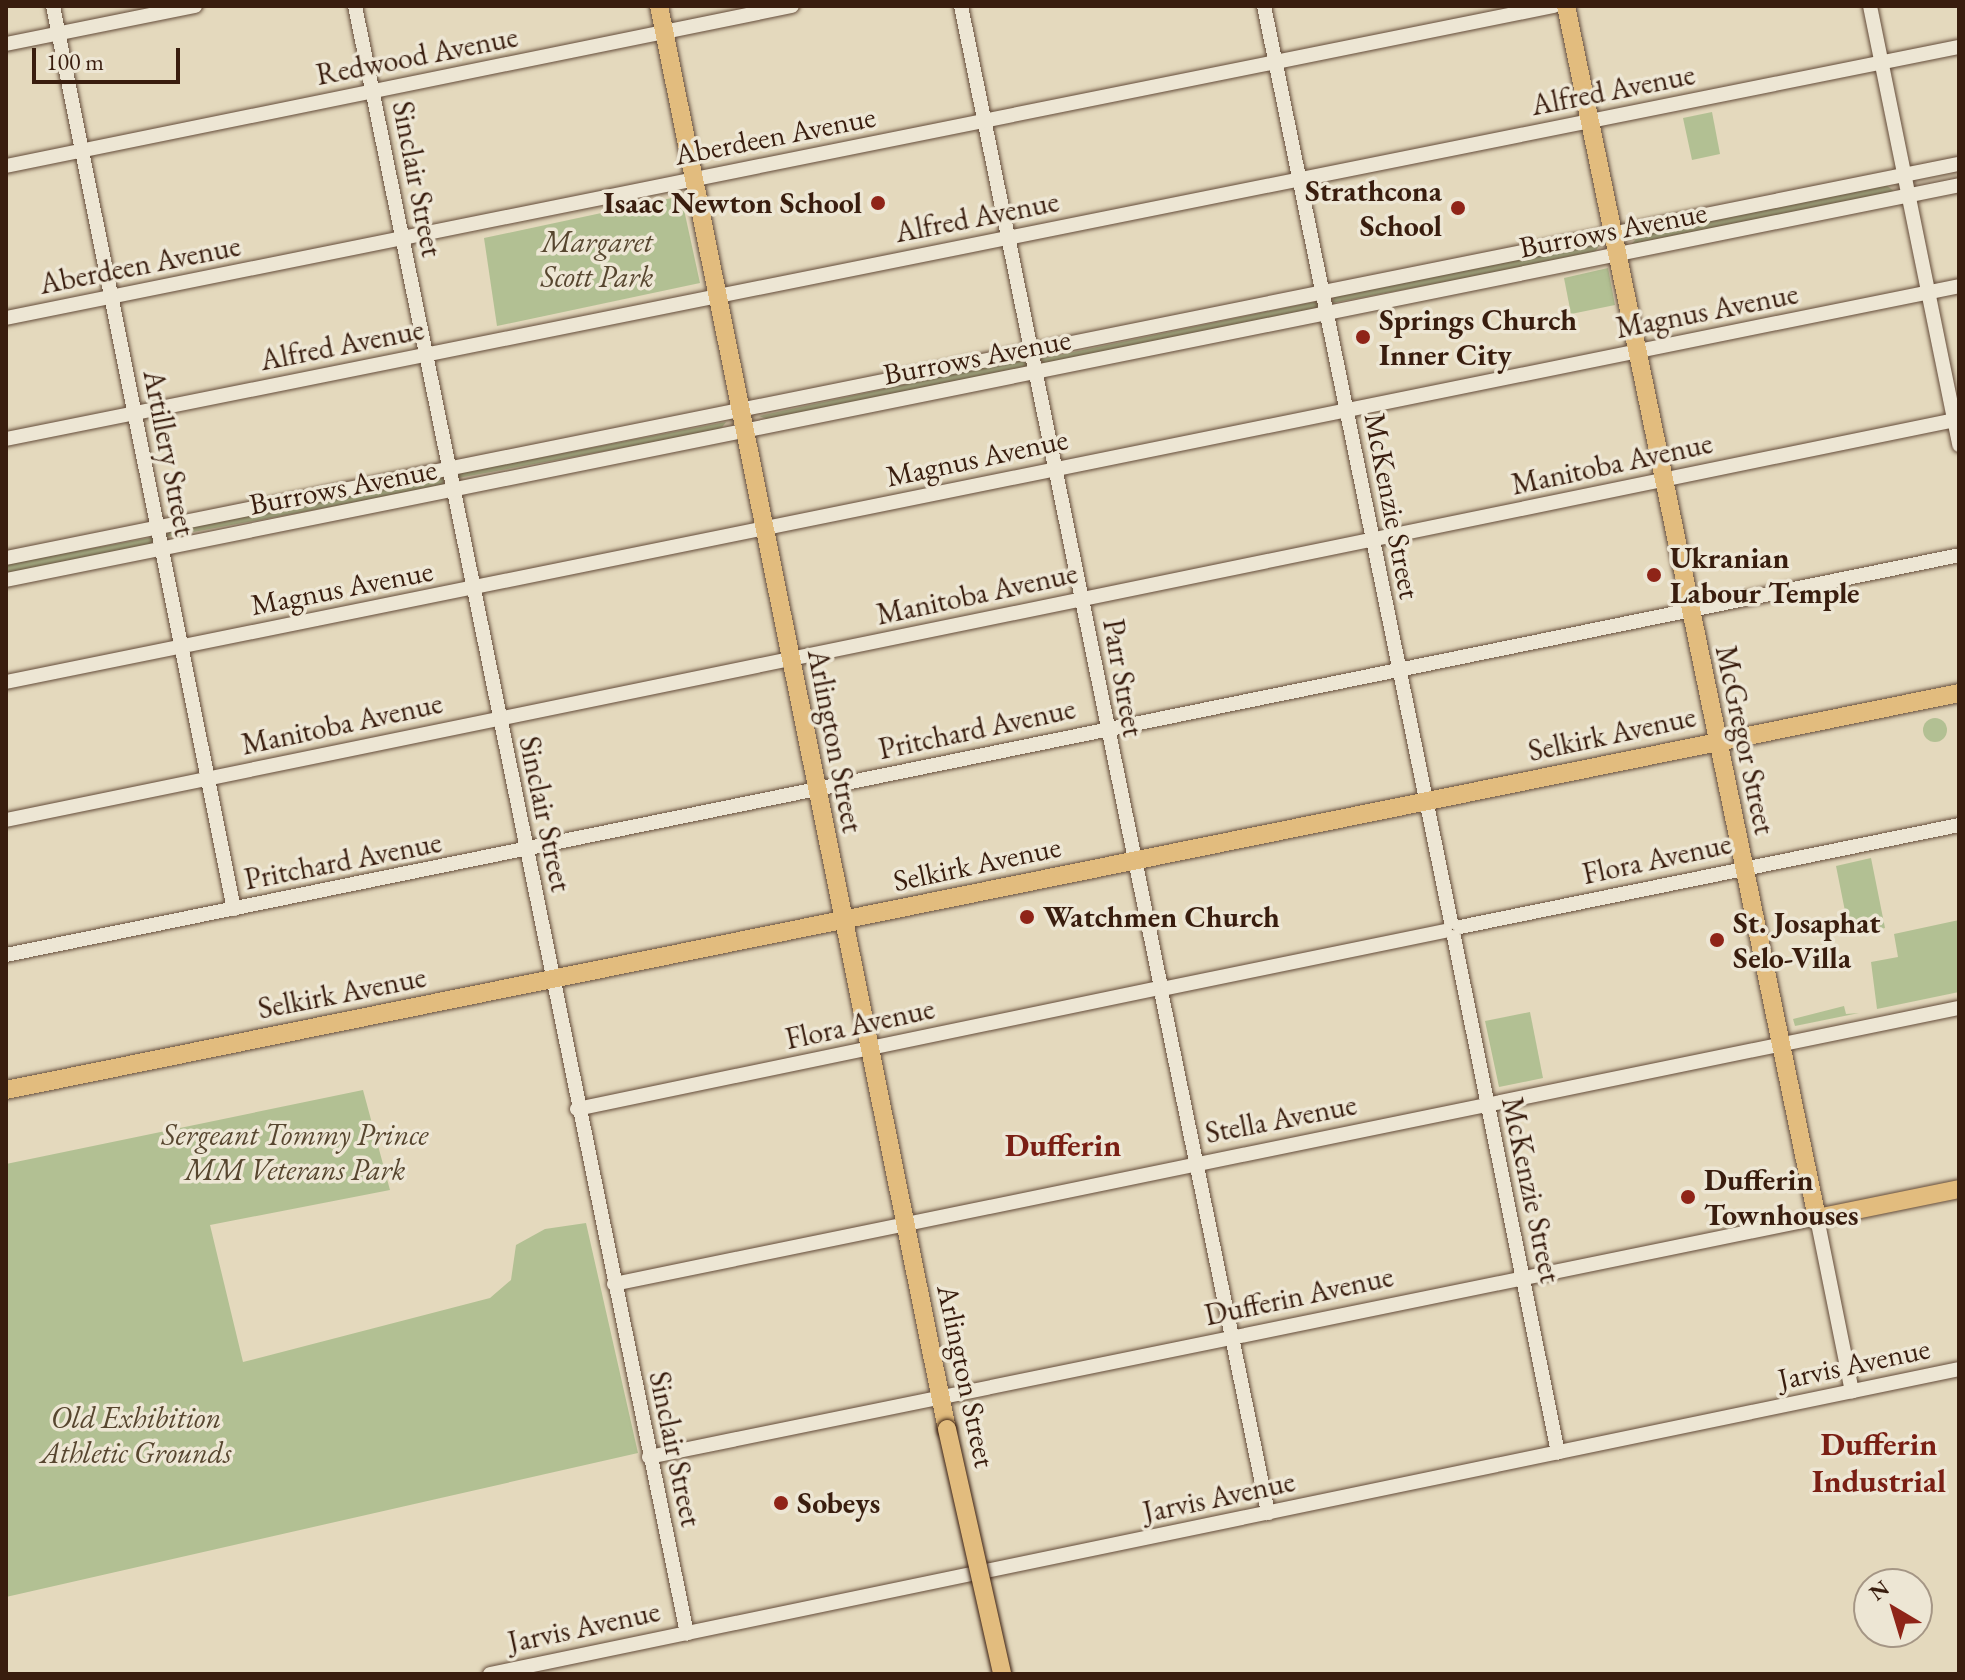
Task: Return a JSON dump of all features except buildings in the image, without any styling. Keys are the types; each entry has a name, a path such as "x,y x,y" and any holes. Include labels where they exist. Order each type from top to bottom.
{"main road":[{"name":"Arlington Street","path":"659,6 947,1429 1002,1674"},
{"name":"McGregor Street","path":"1566,6 1715,742 1745,868 1817,1218"},
{"name":"Selkirk Avenue","path":"6,1090 1959,693"},
{"name":"Dufferin Avenue","path":"1817,1218 1959,1189"}],"street":[{"name":"Artillery Street","path":"53,6 234,909"},
{"path":"6,44 195,6"},
{"name":"Sinclair Street","path":"355,6 577,1109 687,1633"},
{"name":"Redwood Avenue","path":"6,166 792,6"},
{"name":"Parr Street","path":"961,6 1056,468 1105,730 1268,1513"},
{"name":"McKenzie Street","path":"1264,6 1558,1453"},
{"name":"Aberdeen Avenue","path":"6,318 1554,6"},
{"path":"1870,6 1959,445"},
{"name":"Alfred Avenue","path":"6,439 1959,47"},
{"name":"Burrows Avenue","path":"6,558 1959,164"},
{"name":"Burrows Avenue","path":"6,580 1959,185"},
{"name":"Magnus Avenue","path":"6,682 1959,286"},
{"name":"Manitoba Avenue","path":"6,820 1956,420"},
{"name":"Pritchard Avenue","path":"6,955 1959,555"},
{"name":"Flora Avenue","path":"577,1109 1959,825"},
{"name":"Stella Avenue","path":"614,1284 1959,1008"},
{"name":"Dufferin Avenue","path":"649,1457 1817,1218"},
{"name":"McGregor Street","path":"1817,1218 1852,1391"},
{"name":"Jarvis Avenue","path":"490,1674 1959,1369"}],"green space":[{"path":"1712,112 1720,154 1692,160 1683,118"},
{"path":"1886,185 1895,192 1632,244 1639,235"},
{"name":"Margaret Scott Park","path":"681,196 700,283 497,326 484,238"},
{"path":"1600,244 1594,254 1332,303 1335,295"},
{"path":"1608,268 1615,305 1571,314 1564,278"},
{"path":"1318,301 1318,309 1044,364 1040,359"},
{"path":"1024,359 1028,366 769,420 759,416"},
{"path":"726,422 720,430 458,478 459,473"},
{"path":"443,476 445,486 166,537 169,532"},
{"path":"154,537 154,545 6,575 6,564"},
{"path":"1935,718 1944,721 1947,730 1944,739 1935,742 1926,739 1923,730 1926,721"},
{"path":"1871,858 1885,928 1850,936 1836,866"},
{"path":"1959,920 1959,992 1877,1009 1871,962 1898,957 1894,934"},
{"path":"1844,1006 1846,1014 1859,1013 1795,1026 1793,1019"},
{"path":"1530,1012 1543,1078 1499,1087 1485,1021"},
{"name":"Old Exhibition Athletic Grounds","path":"363,1090 390,1190 210,1225 243,1362 490,1298 511,1280 516,1245 545,1229 586,1223 638,1453 6,1597 6,1164"}],"place":[{"name":"Isaac Newton School","path":"878,203"},
{"name":"Strathcona School","path":"1458,208"},
{"name":"Springs Church Inner City","path":"1363,337"},
{"name":"Ukranian Labour Temple","path":"1654,575"},
{"name":"Watchmen Church","path":"1027,917"},
{"name":"St. Josaphat Selo-Villa","path":"1717,940"},
{"name":"Dufferin Townhouses","path":"1688,1197"},
{"name":"Sobeys","path":"781,1503"}],"district":[{"name":"Dufferin","path":"1063,1145"},
{"name":"Dufferin Industrial","path":"1879,1464"}],"park label":[{"name":"Sergeant Tommy Prince MM Veterans Park","path":"295,1152"}]}
